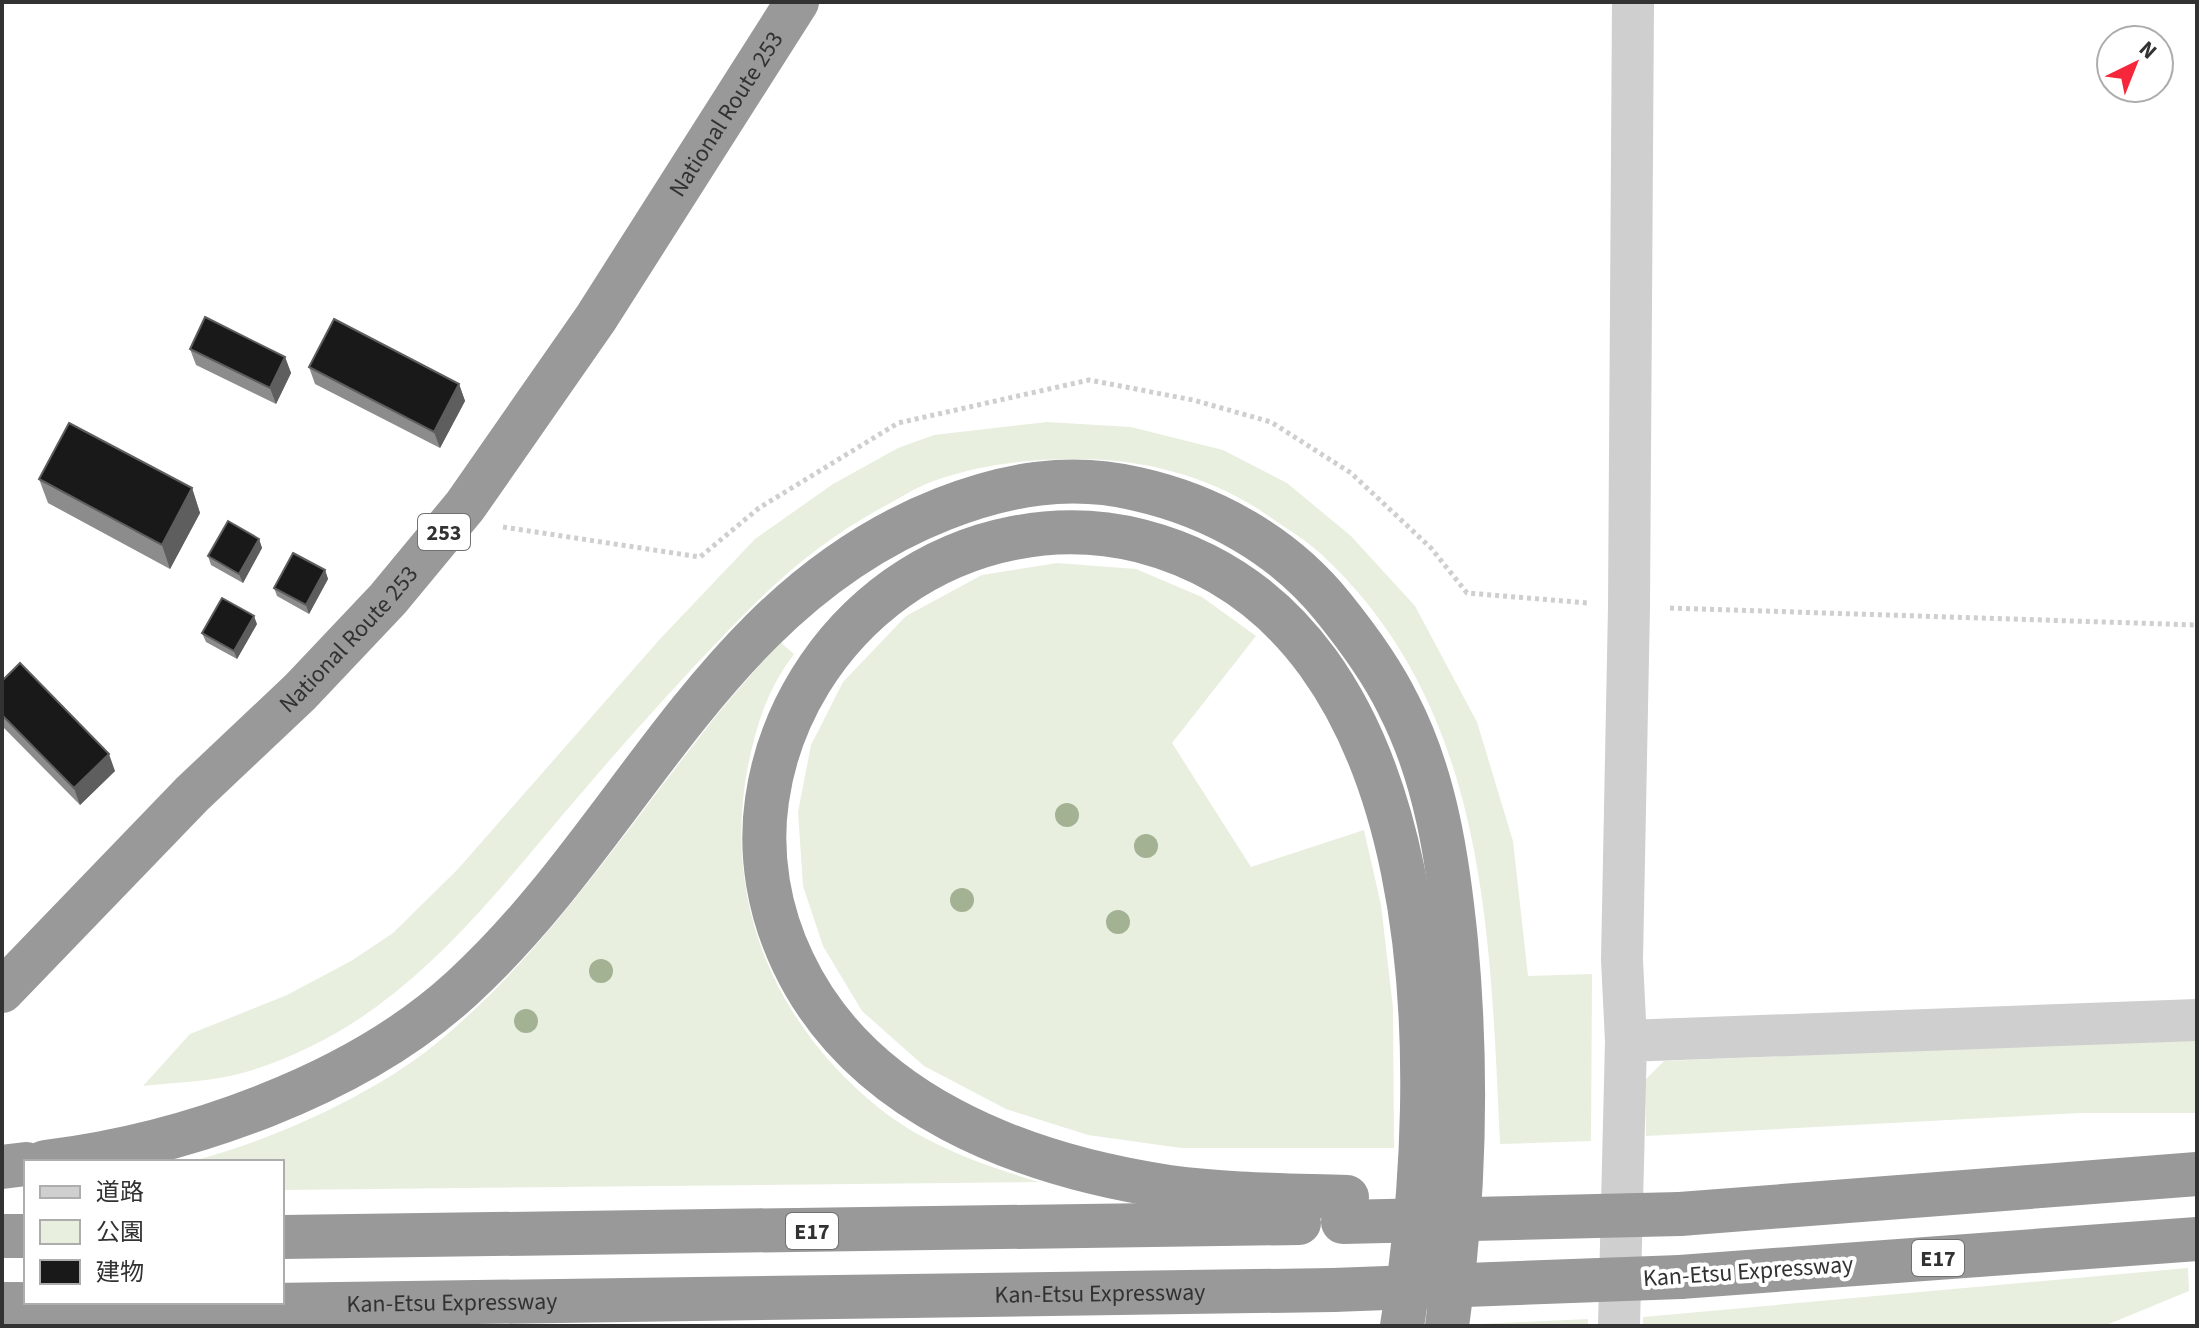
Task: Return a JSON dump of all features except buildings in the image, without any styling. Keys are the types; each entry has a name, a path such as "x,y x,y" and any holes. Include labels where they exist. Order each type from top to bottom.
{"highway":[{"name":"National Route 253","path":"2,991 192,794 300,692 388,599 465,506 596,318 797,2"},
{"path":"63,1160 98,1156 232,1116 360,1062 458,992 503,947 751,638 837,563 875,540 987,492 1047,481 1105,481 1167,495 1227,519 1277,553 1321,592 1363,644 1405,720 1423,763 1442,832 1459,978 1465,1137 1459,1238 1447,1326"},
{"path":"1345,1210 1170,1187 1095,1172 1023,1150 948,1119 895,1086 848,1046 810,998 782,939 766,877 764,820 772,764 792,712 822,662 857,620 899,587 948,558 1005,538 1066,530 1134,540 1175,550 1222,576 1268,609 1307,650 1343,701 1368,751 1387,806 1406,887 1416,976 1423,1058 1423,1139 1414,1252 1402,1326"},
{"path":"2,1167 24,1164"},
{"name":"E17","path":"284,1237 1680,1202 2197,1173"},
{"path":"2,1236 24,1236"},
{"name":"Kan-Etsu Expressway","path":"2,1304 318,1304 1333,1290 1680,1277 2197,1239"}],"street":[{"path":"1619,1326 1626,1041 1622,960 1629,607 1633,2"},
{"path":"1626,1041 2197,1020"}],"path":[{"path":"1629,607 2197,625"}],"green space":[{"path":"1047,422 1131,427 1223,450 1287,483 1351,536 1415,606 1477,722 1513,841 1528,976 1592,974 1591,1141 1500,1144 1491,985 1483,906 1469,828 1448,753 1418,682 1376,615 1321,554 1248,503 1177,473 1152,466 1100,460 1020,462 948,476 913,490 840,533 780,580 742,616 635,731 486,904 406,984 346,1027 280,1060 221,1078 143,1086 190,1034 287,995 351,961 393,933 458,869 660,639 755,539 833,484 898,448 934,435"},
{"path":"1057,563 1136,569 1202,597 1256,636 1172,743 1251,867 1364,830 1381,905 1393,1008 1394,1148 1181,1148 1088,1135 1006,1109 924,1066 862,1011 823,946 803,886 798,812 811,745 843,682 906,616 982,575"},
{"path":"780,642 794,654 776,682 757,728 746,777 742,825 744,872 752,917 766,960 787,1002 812,1040 843,1076 896,1121 976,1161 1039,1182 284,1190 284,1160 196,1160 285,1130 353,1098 438,1042 512,972 546,934 730,699"},
{"path":"2197,1039 2197,1113 2081,1113 1646,1136 1645,1080 1664,1061"},
{"path":"2188,1268 2189,1291 2104,1326 1643,1326 1643,1317"},
{"path":"1588,1319 1588,1326 1478,1326 1478,1324"}]}
